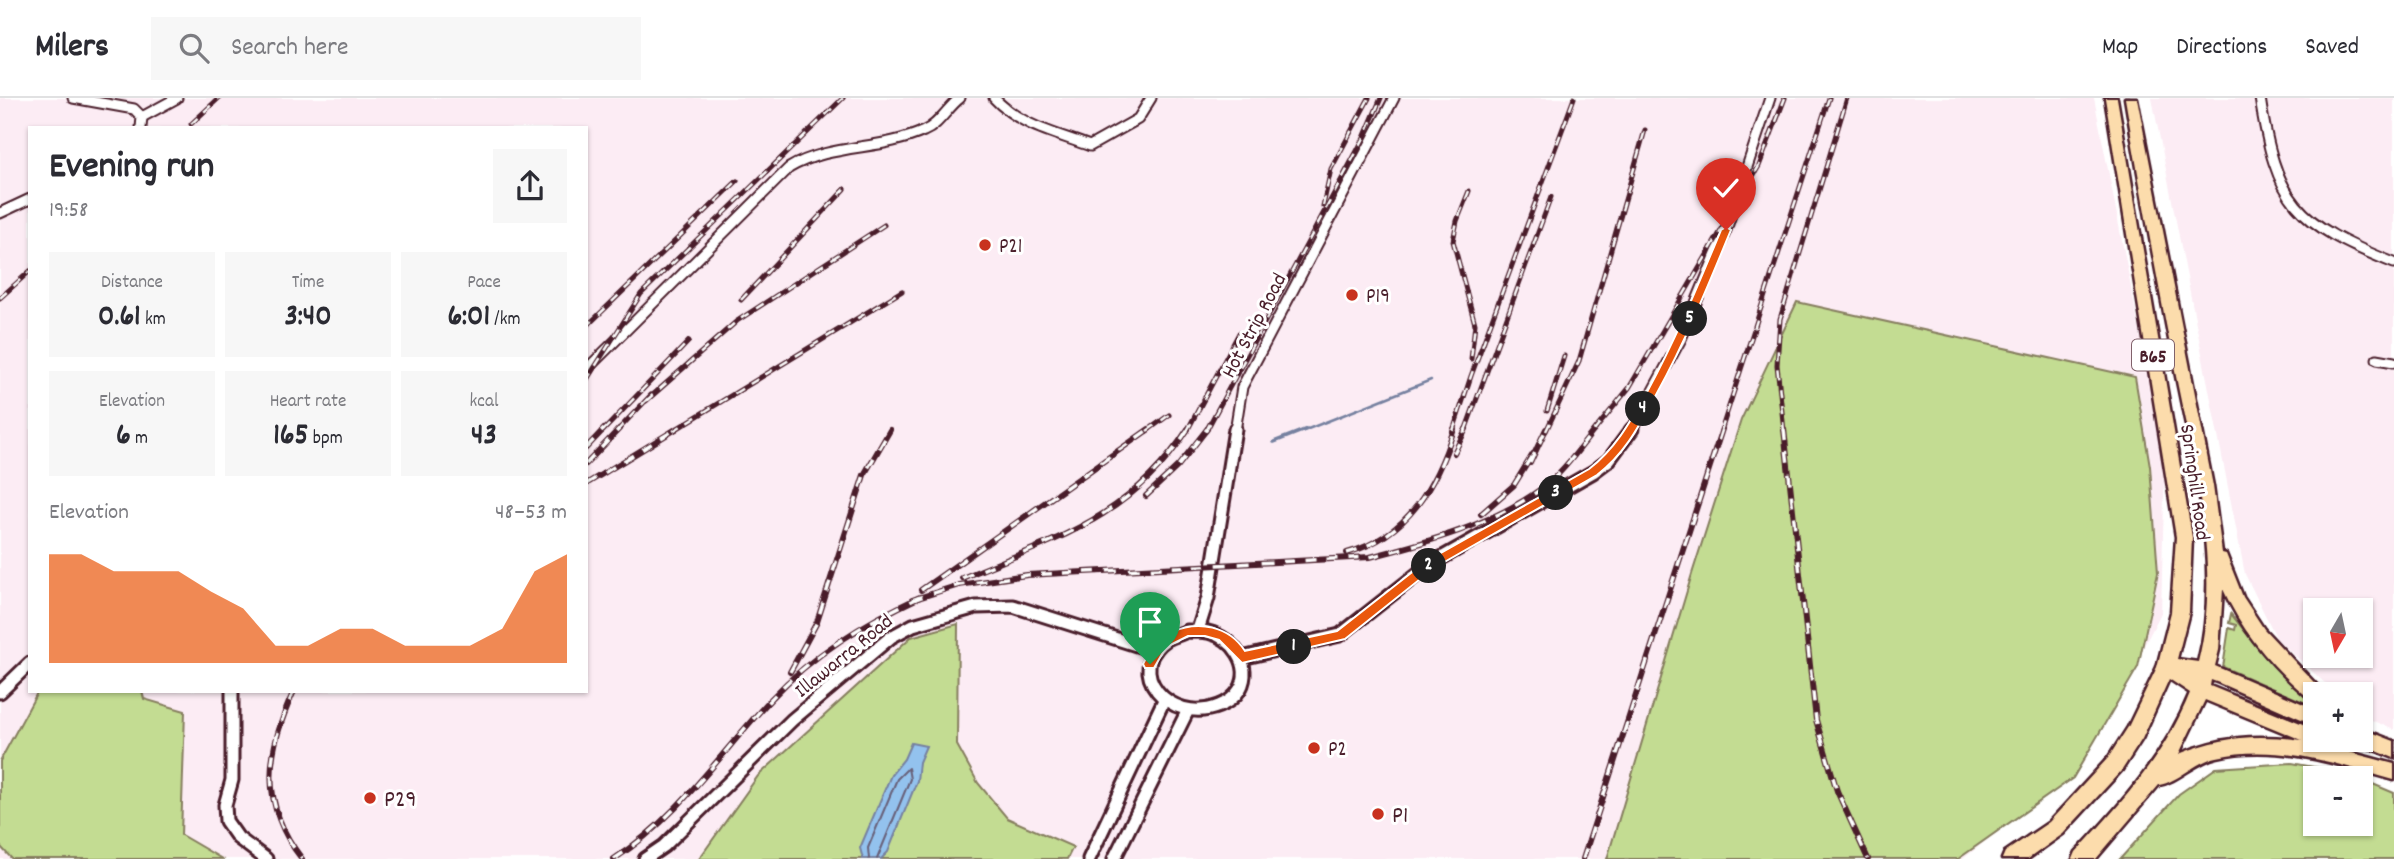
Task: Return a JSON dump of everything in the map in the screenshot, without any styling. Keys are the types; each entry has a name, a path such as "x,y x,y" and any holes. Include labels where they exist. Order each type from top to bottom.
{"main road":[{"name":"Springhill Road","path":"2012,859 2056,828 2115,764 2135,733 2166,667 2181,604 2184,537 2111,98"},
{"name":"Springhill Road","path":"2083,859 2144,793 2168,757 2200,690 2214,617 2214,537 2131,98"},
{"path":"2214,537 2228,586 2250,626 2275,657 2303,682"},
{"path":"2166,667 2182,666 2204,670 2303,712"},
{"path":"2166,667 2200,690 2303,732"},
{"path":"2373,737 2389,748"},
{"path":"2144,793 2184,760 2212,749 2239,744 2270,743 2307,748 2394,771"},
{"path":"2350,752 2394,771"}],"street":[{"path":"73,98 134,109 142,117"},
{"path":"142,117 177,98"},
{"path":"588,368 795,163 824,151 905,139 929,130 960,98"},
{"path":"994,98 1004,112 1020,121 1090,146 1138,119 1151,98"},
{"name":"Hot Strip Road","path":"1198,630 1208,598 1241,387 1394,98"},
{"path":"1242,657 1340,635 1429,565 1593,472 1609,460 1627,439 1688,326 1730,218 1770,98"},
{"path":"2260,98 2270,158 2285,198 2322,232 2394,263"},
{"path":"141,126 142,117"},
{"path":"0,213 28,199"},
{"path":"2377,359 2394,362"},
{"name":"Illawarra Road","path":"645,859 664,846 792,720 891,637 913,625 976,607 1013,606 1155,651"},
{"path":"1198,630 1223,637 1235,646 1242,657 1244,675 1234,696 1217,708 1188,710 1164,700 1150,680 1150,664 1155,651 1172,636 1198,630"},
{"path":"0,685 28,665"},
{"path":"0,692 28,665"},
{"path":"232,693 232,780 225,805 226,821 239,838 266,859"},
{"path":"1089,859 1164,700"},
{"path":"1114,859 1188,710"},
{"path":"1102,833 1125,838"}],"shaded area":[{"path":"0,98 2094,98 2165,461 2161,613 2083,764 1963,859 0,859"},
{"path":"2152,98 2394,98 2394,730 2373,721 2373,682 2324,682 2309,668 2373,668 2373,598 2303,598 2303,663 2277,639 2245,574"}],"green space":[{"path":"1797,302 2135,377 2150,466 2158,573 2138,667 2073,778 1958,859 1607,859 1741,420"},
{"path":"2231,614 2266,658 2303,690 2303,702 2223,667 2229,628 2235,630 2236,625 2229,623"},
{"path":"958,624 957,745 978,783 1007,818 1073,847 1067,859 699,859 758,776 911,637"},
{"path":"37,693 142,693 144,699 185,711 181,835 222,859 12,859 0,846 0,761"},
{"path":"2292,763 2308,766 2303,766 2303,836 2373,836 2373,784 2394,793 2394,859 2120,859 2179,794 2216,768"}],"water":[{"path":"911,743 926,746 919,762 917,781 888,852 881,859 863,859 860,848 891,775 904,759"}],"waterway":[{"path":"1303,431 1431,380"},
{"path":"1274,442 1307,429"}],"railway":[{"path":"191,124 219,98"},
{"path":"588,378 641,294 843,98"},
{"path":"1323,206 1331,169 1369,98"},
{"path":"1206,431 1364,138 1381,98"},
{"path":"1453,431 1574,98"},
{"path":"1594,431 1629,388 1759,166 1785,98"},
{"path":"1721,431 1829,98"},
{"path":"1784,431 1777,365 1780,319 1847,98"},
{"path":"1546,431 1579,361 1645,130"},
{"path":"588,325 737,181"},
{"path":"741,300 845,189"},
{"path":"1469,191 1457,221 1453,241 1475,324 1471,359"},
{"path":"1465,431 1551,197"},
{"path":"646,401 737,321 884,225"},
{"path":"0,298 28,273"},
{"path":"673,431 902,291"},
{"path":"1187,431 1239,333"},
{"path":"603,431 689,341"},
{"path":"1547,411 1564,356"},
{"path":"617,431 651,395"},
{"path":"1147,431 1169,415"},
{"path":"588,446 604,429"},
{"path":"588,462 619,429"},
{"path":"588,483 676,429"},
{"path":"921,590 1149,429"},
{"path":"962,578 1059,537 1116,505 1141,485 1165,460 1188,429"},
{"path":"1146,496 1178,466 1207,429"},
{"path":"1347,553 1387,534 1417,506 1438,470 1454,429"},
{"path":"1530,463 1546,429"},
{"path":"918,598 959,585 1027,575 1370,557 1459,531 1522,502 1556,476 1595,429"},
{"path":"1583,859 1722,429"},
{"path":"1784,429 1816,720 1837,791 1868,859"},
{"path":"790,672 817,622 864,475 890,430"},
{"path":"1454,453 1465,431"},
{"path":"1481,514 1514,485 1533,454"},
{"path":"614,859 679,805 771,699 804,668 859,629 918,598"},
{"path":"912,600 918,598"},
{"path":"293,693 277,735 271,777 279,818 302,859"}],"place":[{"name":"P21","path":"985,245"},
{"name":"P19","path":"1352,295"},
{"name":"P2","path":"1314,748"},
{"name":"P29","path":"370,798"},
{"name":"P1","path":"1378,814"}],"route":[{"path":"1150,664 1151,657 1162,643 1187,631 1205,631 1223,637 1235,646 1242,657 1340,635 1429,565 1593,472 1609,460 1627,439 1681,340 1726,230"}]}
